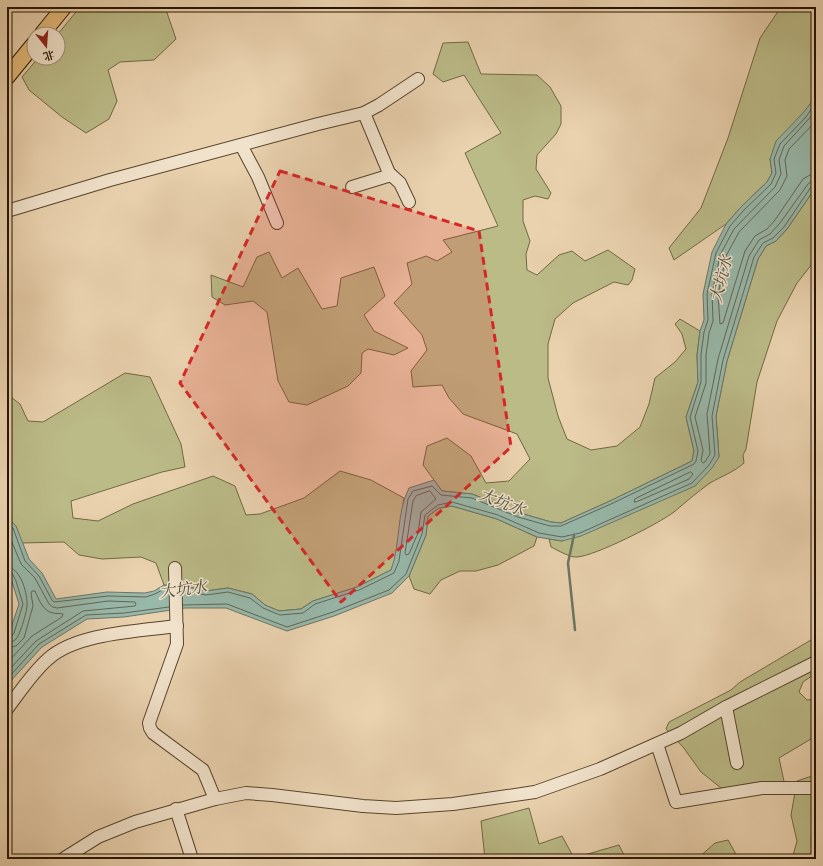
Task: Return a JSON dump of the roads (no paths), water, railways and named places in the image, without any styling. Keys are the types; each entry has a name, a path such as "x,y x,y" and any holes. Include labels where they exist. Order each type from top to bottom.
{"main road":[{"path":"49,26 64,7"},
{"path":"8,74 26,53"}],"street":[{"path":"7,211 110,180 364,113 418,80"},
{"path":"364,113 389,173 400,183 409,202"},
{"path":"242,144 258,177 277,223"},
{"path":"352,187 391,175"},
{"path":"175,568 177,644 149,723 153,733 203,770 215,799"},
{"path":"7,709 25,684 48,658 68,645 104,636 177,626"},
{"path":"63,859 98,837 135,822 176,809 246,793 363,806 396,808 454,804 535,792 600,769 681,733 726,707 816,662"},
{"path":"726,707 737,763"},
{"path":"656,744 676,802 762,788 816,788"},
{"path":"176,809 192,859"}],"water":[{"name":"大坑水","path":"816,84 816,187 787,229 776,241 766,246 758,259 727,361 716,416 719,457 712,468 695,486 581,536 562,541 537,537 497,519 452,506 439,508 428,516 426,535 409,576 392,593 334,616 287,631 226,608 185,608 124,617 87,619 42,647 7,685 7,635 10,631 19,604 12,582 7,573 7,517 16,526 29,559 42,573 56,599 107,592 145,593 154,591 164,585 206,591 228,588 252,594 265,605 279,611 301,609 313,601 357,587 391,570 396,550 402,508 409,488 434,480 442,491 472,494 520,513 551,522 561,523 692,461 694,451 686,417 698,382 697,355 700,331 704,320 703,294 712,252 726,224 767,182 772,173 770,159 776,141 811,103"}],"waterway":[{"path":"574,535 568,563 575,630"}]}
